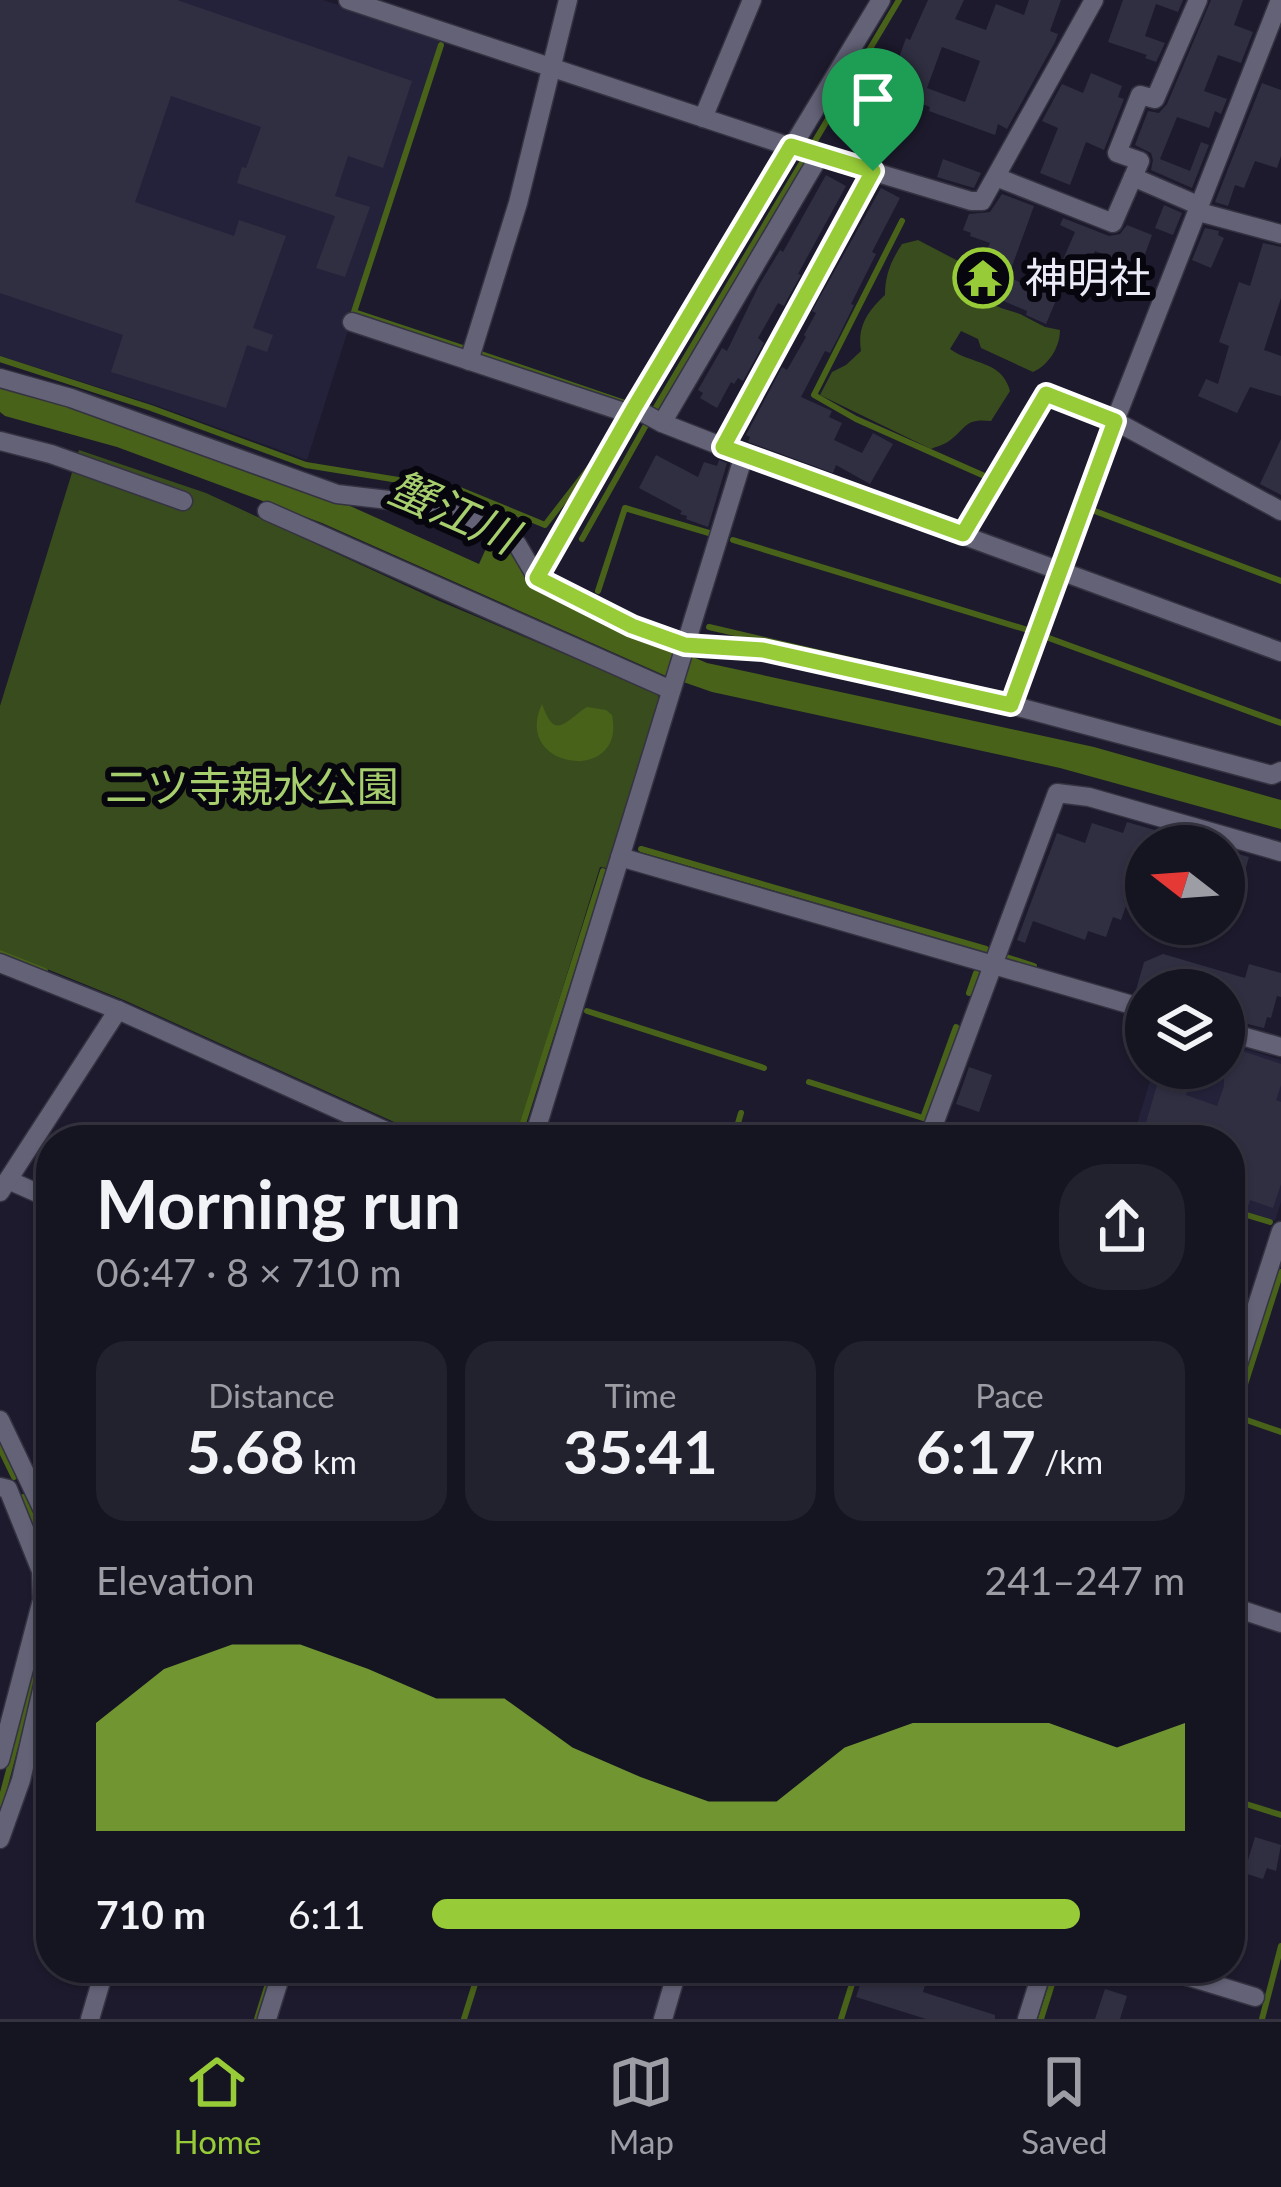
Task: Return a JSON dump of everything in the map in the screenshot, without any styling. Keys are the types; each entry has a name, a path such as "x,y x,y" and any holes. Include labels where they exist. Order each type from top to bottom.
{"street":[{"path":"348,0 370,3 551,68 970,201 982,201 1094,0"},
{"path":"469,361 518,202 568,0"},
{"path":"703,118 752,0"},
{"path":"537,578 645,415 806,151 881,0"},
{"path":"996,178 1113,223 1140,161 1118,153 1140,94 1155,99 1198,0"},
{"path":"1011,705 1115,421 1280,0"},
{"path":"645,415 806,151"},
{"path":"723,447 873,171"},
{"path":"1133,177 1199,209 1281,234"},
{"path":"352,322 645,415 1281,652"},
{"path":"0,378 91,404 337,494 430,505 517,544 537,578 632,626 685,645 763,650 1011,705 1272,775 1281,772"},
{"path":"963,534 1046,394 1115,421 1281,512"},
{"path":"0,441 183,501"},
{"path":"538,1125 744,455"},
{"path":"268,511 671,690"},
{"path":"933,1125 1057,793 1089,797 1281,852"},
{"path":"620,857 1125,1003"},
{"path":"0,963 118,1010 373,1125"},
{"path":"44,1125 118,1010"},
{"path":"1245,1037 1281,1047"},
{"path":"36,1137 4,1186 36,1195"},
{"path":"1245,1342 1280,1235"},
{"path":"0,1420 36,1495"},
{"path":"0,1487 8,1489 36,1554"},
{"path":"1245,1611 1281,1623"},
{"path":"0,1760 36,1623"},
{"path":"0,1839 21,1780 36,1716"},
{"path":"90,2019 101,1983"},
{"path":"267,2019 278,1983"},
{"path":"663,2019 674,1983"},
{"path":"1027,2019 1038,1983"},
{"path":"1209,1983 1255,1997"}],"shaded area":[{"path":"0,0 323,0 440,39 307,460 0,356"},
{"path":"0,387 67,405 328,496 479,564 493,533 509,542 533,588 707,663 1094,747 1281,800 1281,829 1060,768 712,692 666,676 322,523 117,447 5,416 0,412"},
{"path":"542,704 556,725 587,707 606,710 612,715 612,737 603,752 588,760 554,755 542,743 537,726"},
{"path":"1245,1049 1281,1060 1281,1202 1275,1221 1245,1212 1245,1125 1137,1125 1148,1089 1245,1089"}],"green space":[{"path":"918,240 960,262 966,287 977,297 1060,330 1052,355 1033,372 981,348 978,339 961,331 950,349 993,368 1010,391 991,421 971,423 931,449 820,395 832,372 861,351 862,327 885,295 889,268 902,244"},
{"name":"二ツ寺親水公園","path":"79,450 206,493 437,600 657,693 660,700 606,868 600,867 520,1125 401,1125 126,1001 0,950 0,706"}],"building":[{"path":"0,0 177,0 412,81 383,168 348,156 335,196 370,207 345,277 316,268 335,216 237,183 261,127 171,96 135,202 234,236 239,220 286,236 253,328 273,335 267,352 247,345 226,408 111,372 123,335 0,293"},
{"path":"928,0 964,0 955,19 986,30 996,4 1024,15 1029,0 1061,0 1050,31 1058,34 1055,42 1007,129 998,124 995,135 887,91 906,38 910,40","holes":["942,47 980,61 965,102 927,88"]},
{"path":"1123,0 1183,0 1178,12 1156,4 1145,36 1165,43 1156,62 1108,42"},
{"path":"1211,0 1243,0 1234,25 1253,32 1241,63 1218,55 1204,91 1227,99 1221,114 1215,111 1209,128 1177,117 1160,159 1190,171 1201,142 1209,145 1192,188 1151,170 1151,153 1135,145 1148,111 1159,113 1167,104"},
{"path":"1091,73 1122,86 1118,97 1124,99 1104,150 1086,142 1070,185 1040,173 1058,128 1042,121 1062,84 1083,93"},
{"path":"1262,83 1281,90 1277,168 1255,161 1244,188 1235,185 1228,206 1215,202"},
{"path":"943,159 981,173 974,188 937,177"},
{"path":"826,175 846,186 784,306 778,303 758,338 764,343 743,381 731,382 717,408 700,398 703,393 698,390 722,348 727,351 759,285"},
{"path":"881,188 900,198 872,252 876,254 838,338 830,353 825,351 801,397 832,411 829,417 842,423 834,440 862,453 873,433 893,444 870,484 836,465 833,473 748,442 746,435 782,367 787,370 806,337 816,313 812,311"},
{"path":"1002,194 1034,206 1008,277 1057,298 1046,324 973,284 990,243 963,230 969,214 990,212"},
{"path":"1164,205 1182,213 1173,235 1155,228"},
{"path":"1063,218 1109,236 1120,234 1127,225 1152,235 1140,268 1095,251 1077,295 1052,285 1075,232 1060,225"},
{"path":"1205,228 1219,231 1224,238 1211,268 1192,260"},
{"path":"1263,243 1281,247 1281,298 1264,350 1281,356 1281,396 1250,387 1237,413 1198,396 1206,379 1218,384 1229,346 1219,342 1239,282 1250,286"},
{"path":"1281,439 1281,495 1260,484"},
{"path":"656,455 698,477 704,462 727,463 708,527 686,519 682,511 639,488"},
{"path":"1092,823 1123,833 1125,828 1125,909 1121,920 1113,917 1106,937 1088,931 1085,940 1033,921 1025,943 1017,940 1057,833 1085,843"},
{"path":"1163,954 1214,969 1142,969 1144,962"},
{"path":"1249,964 1281,973 1281,997 1277,996 1264,1028 1245,1023"},
{"path":"1245,1052 1281,1064 1276,1100 1281,1102 1281,1184 1273,1208 1250,1200 1245,1208 1245,1125 1145,1125 1156,1089 1188,1089 1186,1095 1217,1106 1223,1089 1245,1089"},
{"path":"969,1067 992,1075 979,1112 956,1104"},
{"path":"1255,1837 1281,1845 1276,1871 1267,1868 1263,1879 1245,1870"},
{"path":"861,1983 926,1983 923,1992 995,2015 995,2019 926,2019 856,1997"},
{"path":"1105,1989 1127,1996 1120,2019 1095,2019"}],"waterway":[{"path":"582,539 899,0"},
{"path":"441,45 354,312 466,349"},
{"path":"902,221 814,395 856,419 991,475"},
{"path":"478,353 628,404 631,398"},
{"name":"蟹江川","path":"0,359 306,465 460,490 545,525 593,463"},
{"path":"598,591 625,508 709,533"},
{"path":"1092,510 1281,581"},
{"path":"733,540 1032,629"},
{"path":"709,627 881,667"},
{"path":"1046,637 1281,723"},
{"path":"641,849 986,949"},
{"path":"522,1125 603,871"},
{"path":"0,953 45,971"},
{"path":"1006,957 1034,966"},
{"path":"969,993 976,973"},
{"path":"587,1011 764,1068"},
{"path":"809,1082 923,1118 956,1027"},
{"path":"737,1125 741,1113"},
{"path":"1245,1214 1270,1222"},
{"path":"1245,1384 1281,1272"},
{"path":"1245,1419 1281,1432"},
{"path":"0,1448 14,1477"},
{"path":"23,1497 36,1525"},
{"path":"0,1804 36,1668"},
{"path":"1245,1804 1281,1815"},
{"path":"1262,2019 1281,1946"},
{"path":"257,2019 268,1983"},
{"path":"464,2019 475,1983"},
{"path":"841,2019 852,1983"},
{"path":"1041,2019 1052,1983"}],"place":[{"name":"神明社","path":"983,278"}],"route":[{"path":"791,146 873,171 723,447 963,534 1046,394 1115,421 1011,705 763,650 685,645 632,626 537,578 791,146"}]}
